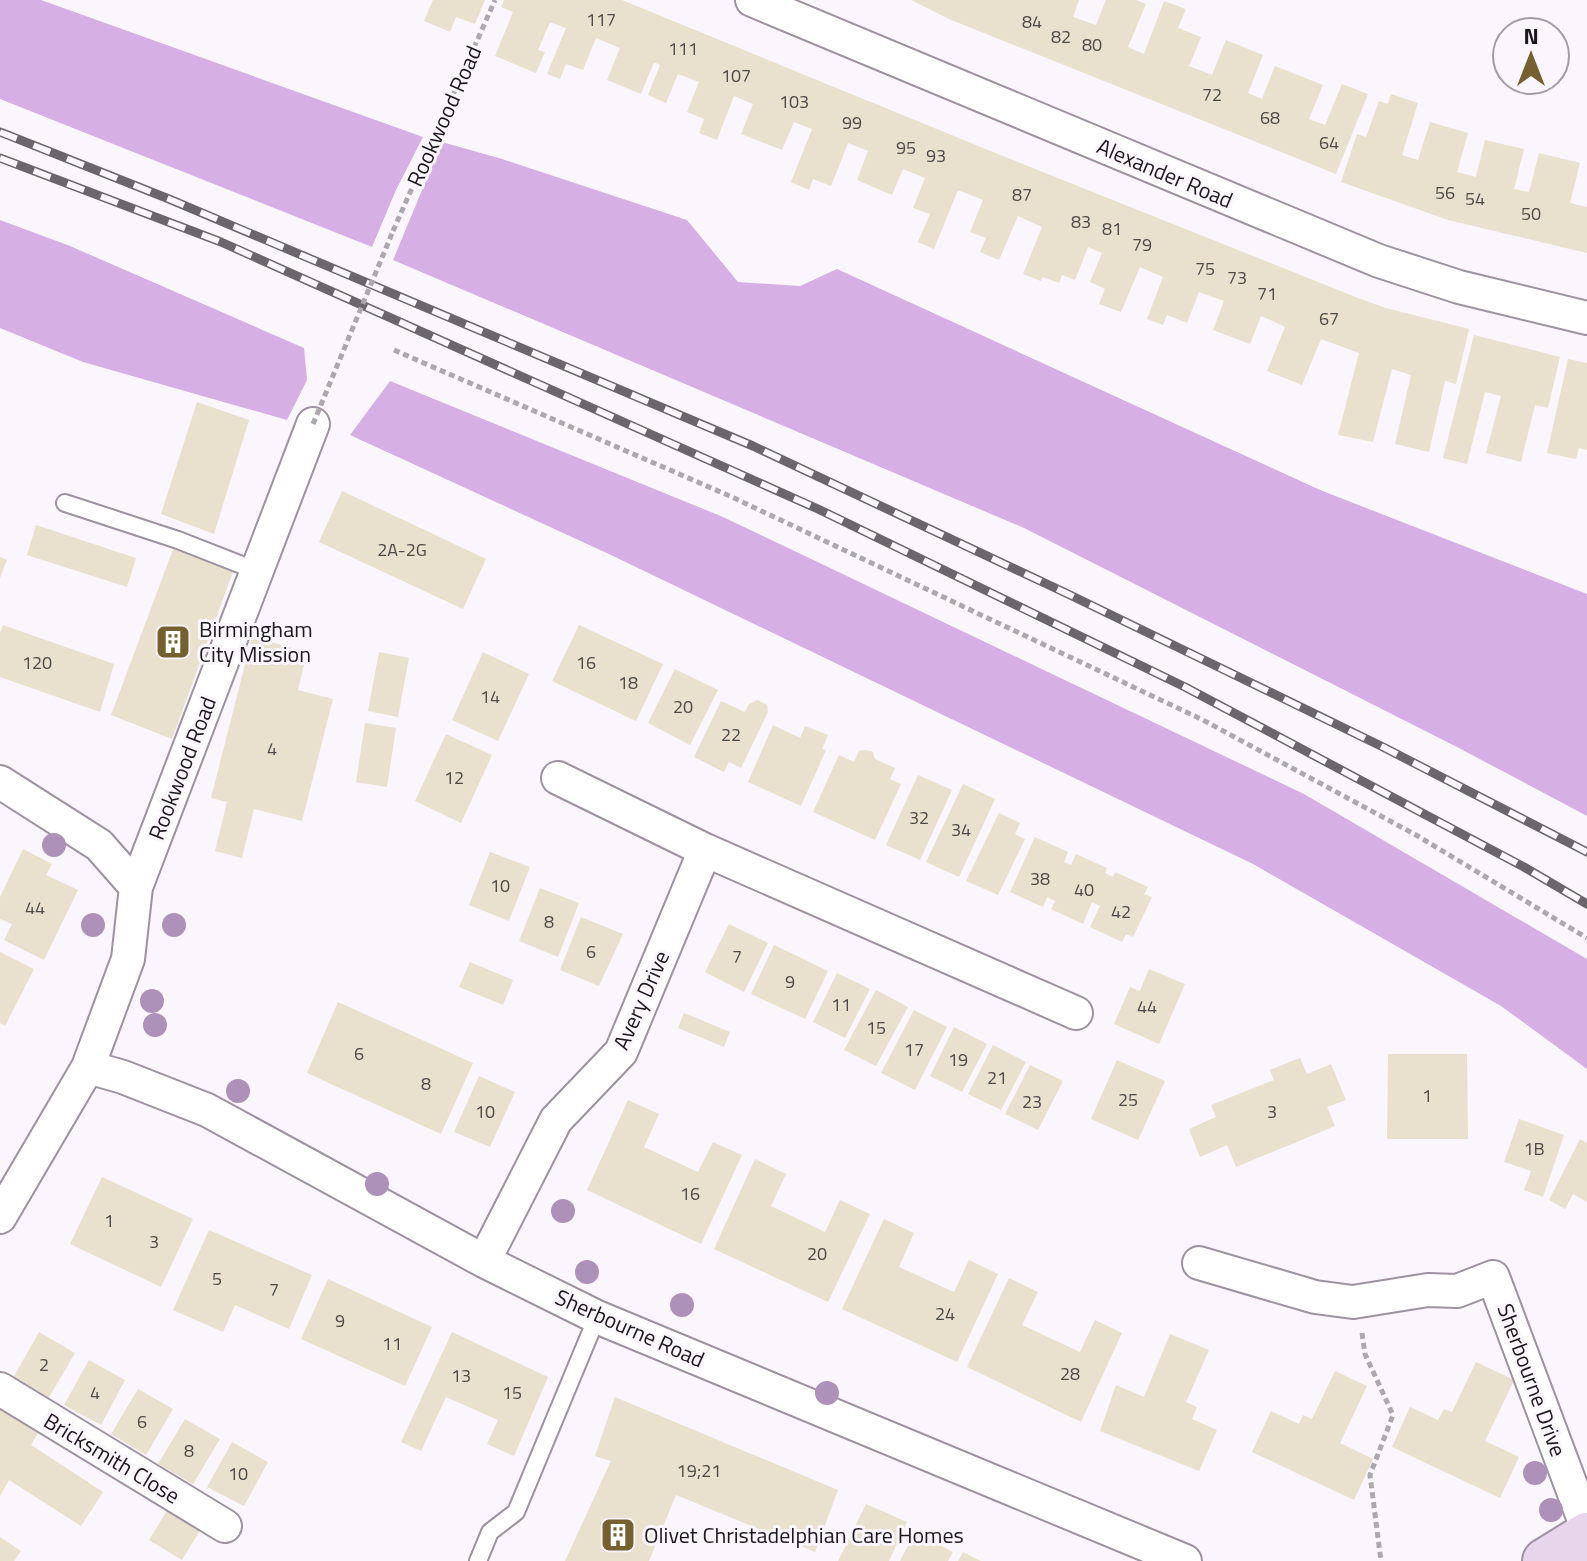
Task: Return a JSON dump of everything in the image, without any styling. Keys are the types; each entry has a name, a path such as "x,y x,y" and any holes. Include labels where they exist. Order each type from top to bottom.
{"main road":[{"path":"1545,1561 1587,1535"}],"street":[{"name":"Alexander Road","path":"752,0 1379,261 1459,287 1587,318"},
{"name":"Rookwood Road","path":"0,1217 88,1067 128,959 136,887 313,424"},
{"path":"558,778 705,850 1076,1013"},
{"path":"0,782 99,845 136,887"},
{"name":"Avery Drive","path":"484,1261 556,1120 621,1052 705,850"},
{"name":"Sherbourne Road","path":"88,1067 123,1077 207,1110 484,1261 597,1317 1185,1561"},
{"path":"1199,1263 1315,1297 1353,1302"},
{"name":"Sherbourne Drive","path":"1353,1302 1428,1290 1457,1291 1493,1277 1587,1528"},
{"name":"Bricksmith Close","path":"0,1389 225,1526"}],"lane":[{"path":"65,503 178,540 257,571"},
{"path":"478,1561 490,1532 516,1512 597,1317"}],"path":[{"name":"Rookwood Road","path":"313,424 393,231 495,0"},
{"path":"394,350 732,497 1203,720 1416,835 1587,938"},
{"path":"1353,1302 1365,1354 1393,1415 1370,1475 1381,1561"}],"shaded area":[{"path":"0,0 41,0 423,137 372,247 0,99"},
{"path":"442,142 687,220 738,282 800,286 837,269 1320,490 1587,594 1587,816 1024,528 393,260"},
{"path":"0,220 70,246 304,348 307,380 287,420 83,362 0,328"},
{"path":"390,381 723,517 1304,794 1587,959 1587,1069 1501,1006 1253,864 611,555 350,435"}],"building":[{"path":"433,0 485,0 475,24 456,17 450,32 424,21"},
{"path":"504,0 622,0 1358,298 1469,329 1456,384 1445,381 1429,452 1395,444 1411,375 1392,369 1373,442 1338,435 1359,353 1321,339 1302,385 1267,371 1285,327 1261,316 1250,344 1213,330 1224,301 1199,292 1187,323 1167,315 1163,325 1147,319 1163,277 1140,267 1121,312 1099,304 1105,289 1090,282 1102,253 1088,247 1075,280 1062,275 1059,283 1043,277 1041,281 1023,274 1042,227 1018,216 999,260 980,252 986,238 970,232 983,200 958,190 934,249 918,242 930,214 913,208 925,178 903,169 892,195 857,180 868,151 848,143 831,186 813,179 809,190 791,182 812,129 794,122 782,150 741,134 753,104 734,96 717,140 699,133 704,119 687,112 699,82 678,74 666,103 648,95 660,65 654,62 641,94 607,80 620,48 596,38 583,70 566,64 560,79 547,74 566,28 550,22 538,50 545,52 536,73 495,56 513,12 501,7"},
{"path":"911,0 1079,0 1073,17 1096,25 1106,0 1136,0 1146,4 1128,47 1144,54 1164,1 1186,9 1178,28 1201,37 1189,66 1212,75 1226,40 1263,55 1248,93 1262,99 1275,66 1323,85 1309,119 1325,125 1342,84 1368,94 1336,174 949,19"},
{"path":"1391,94 1418,103 1402,155 1418,160 1430,122 1468,133 1457,172 1476,177 1485,140 1524,149 1514,189 1529,192 1539,153 1580,163 1570,203 1587,207 1587,253 1448,220 1341,182 1357,134 1366,137 1379,101 1388,104"},
{"path":"1474,335 1560,357 1548,408 1535,405 1521,462 1486,453 1501,396 1485,392 1467,464 1443,458"},
{"path":"1568,359 1587,363 1587,450 1579,448 1576,459 1547,453"},
{"path":"197,402 249,420 214,534 161,514"},
{"path":"342,491 486,559 463,609 319,542"},
{"path":"36,525 136,558 127,587 27,555"},
{"name":"Birmingham City Mission","path":"175,544 234,569 172,739 111,715"},
{"path":"0,557 7,560 0,578"},
{"path":"3,625 114,664 100,712 0,677 0,633"},
{"path":"579,625 663,664 636,721 552,681"},
{"path":"252,637 307,652 298,690 333,699 302,821 254,809 242,858 215,851 227,802 211,798"},
{"path":"379,652 409,658 398,717 368,711"},
{"path":"483,652 529,674 498,741 452,720"},
{"path":"675,669 718,690 690,745 648,723"},
{"path":"757,700 767,705 768,712 741,768 729,762 724,772 694,757 721,701 745,712 749,704"},
{"path":"365,723 396,728 387,787 356,782"},
{"path":"773,725 800,738 805,726 828,735 822,749 826,750 801,806 748,782"},
{"path":"446,734 492,755 461,823 415,801"},
{"path":"859,751 873,752 875,759 895,768 890,779 901,784 875,840 813,812 839,755 854,762"},
{"path":"918,775 952,790 920,860 886,845"},
{"path":"963,784 995,799 959,877 926,862"},
{"path":"999,813 1020,823 1015,834 1025,839 998,895 966,881"},
{"path":"1035,837 1068,852 1064,862 1071,865 1076,854 1107,868 1105,873 1113,877 1115,872 1148,887 1144,894 1152,897 1133,937 1126,934 1122,942 1090,927 1100,906 1092,902 1083,924 1051,909 1055,901 1047,897 1043,907 1010,892"},
{"path":"23,849 52,864 46,875 78,890 44,960 4,940 12,924 0,919 0,897"},
{"path":"490,852 530,867 509,921 469,905"},
{"path":"540,888 579,903 558,957 519,941"},
{"path":"581,917 623,934 599,986 560,970"},
{"path":"729,924 768,943 744,992 705,972"},
{"path":"774,945 828,971 805,1019 751,994"},
{"path":"0,952 34,969 5,1026 0,1023"},
{"path":"470,962 513,980 503,1005 459,987"},
{"path":"1149,969 1185,984 1159,1044 1114,1024 1130,987 1140,991"},
{"path":"837,973 870,989 845,1038 813,1022"},
{"path":"876,990 908,1007 876,1066 844,1050"},
{"path":"338,1002 473,1063 441,1134 307,1073"},
{"path":"914,1010 947,1027 915,1090 881,1073"},
{"path":"684,1013 730,1032 724,1047 678,1028"},
{"path":"954,1027 987,1044 962,1092 930,1076"},
{"path":"993,1045 1026,1062 1001,1110 968,1094"},
{"path":"1388,1054 1467,1054 1468,1139 1387,1139"},
{"path":"1300,1058 1307,1074 1331,1064 1346,1100 1327,1107 1335,1126 1236,1167 1227,1145 1200,1157 1189,1129 1216,1117 1211,1105 1274,1080 1270,1070"},
{"path":"1117,1060 1165,1081 1138,1140 1091,1119"},
{"path":"1030,1065 1063,1081 1038,1130 1005,1114"},
{"path":"479,1076 515,1092 490,1147 454,1132"},
{"path":"628,1100 659,1114 644,1147 698,1172 713,1142 742,1155 701,1244 587,1190"},
{"path":"1519,1119 1564,1135 1543,1197 1524,1190 1531,1171 1504,1162"},
{"path":"1580,1139 1587,1143 1587,1202 1573,1194 1565,1209 1549,1200"},
{"path":"755,1159 786,1174 771,1206 825,1232 840,1200 870,1214 828,1302 714,1249"},
{"path":"102,1177 193,1219 161,1287 70,1244"},
{"path":"884,1219 914,1233 899,1267 954,1292 969,1260 998,1274 957,1362 842,1309"},
{"path":"209,1230 312,1275 289,1329 235,1305 223,1332 173,1310"},
{"path":"1009,1278 1038,1292 1022,1325 1080,1352 1095,1320 1122,1333 1081,1422 967,1367"},
{"path":"328,1279 432,1327 405,1386 301,1339"},
{"path":"39,1332 75,1353 48,1399 13,1378"},
{"path":"452,1332 548,1377 514,1456 487,1444 498,1420 446,1397 421,1451 401,1442"},
{"path":"1170,1334 1209,1350 1186,1402 1197,1407 1192,1419 1217,1430 1199,1471 1100,1431 1116,1385 1144,1397"},
{"path":"89,1360 125,1380 101,1425 64,1405"},
{"path":"1476,1362 1514,1380 1485,1441 1519,1457 1500,1498 1392,1447 1410,1407 1438,1420 1444,1409 1452,1412"},
{"path":"1335,1371 1367,1386 1340,1443 1373,1459 1354,1500 1252,1452 1271,1411 1299,1424 1303,1415 1312,1419"},
{"path":"138,1389 173,1409 146,1455 111,1434"},
{"path":"615,1397 838,1490 815,1552 676,1495 649,1561 565,1561 611,1461 595,1456"},
{"path":"0,1398 43,1425 31,1445 103,1492 81,1526 9,1480 0,1496"},
{"path":"185,1419 220,1439 193,1484 158,1464"},
{"path":"232,1442 268,1462 244,1506 207,1487"},
{"path":"866,1504 907,1522 889,1561 838,1561"},
{"path":"168,1509 201,1529 182,1560 149,1540"},
{"path":"915,1532 953,1552 948,1561 900,1561"},
{"path":"0,1537 21,1551 14,1561 0,1561"},
{"path":"963,1552 981,1561 958,1561"}],"railway":[{"path":"0,132 169,199 753,446 1383,747 1587,852"},
{"path":"0,158 221,242 818,509 1185,687 1524,867 1587,904"}],"place":[{"name":"Birmingham City Mission","path":"173,642"},
{"name":"Olivet Christadelphian Care Homes","path":"618,1535"}]}
